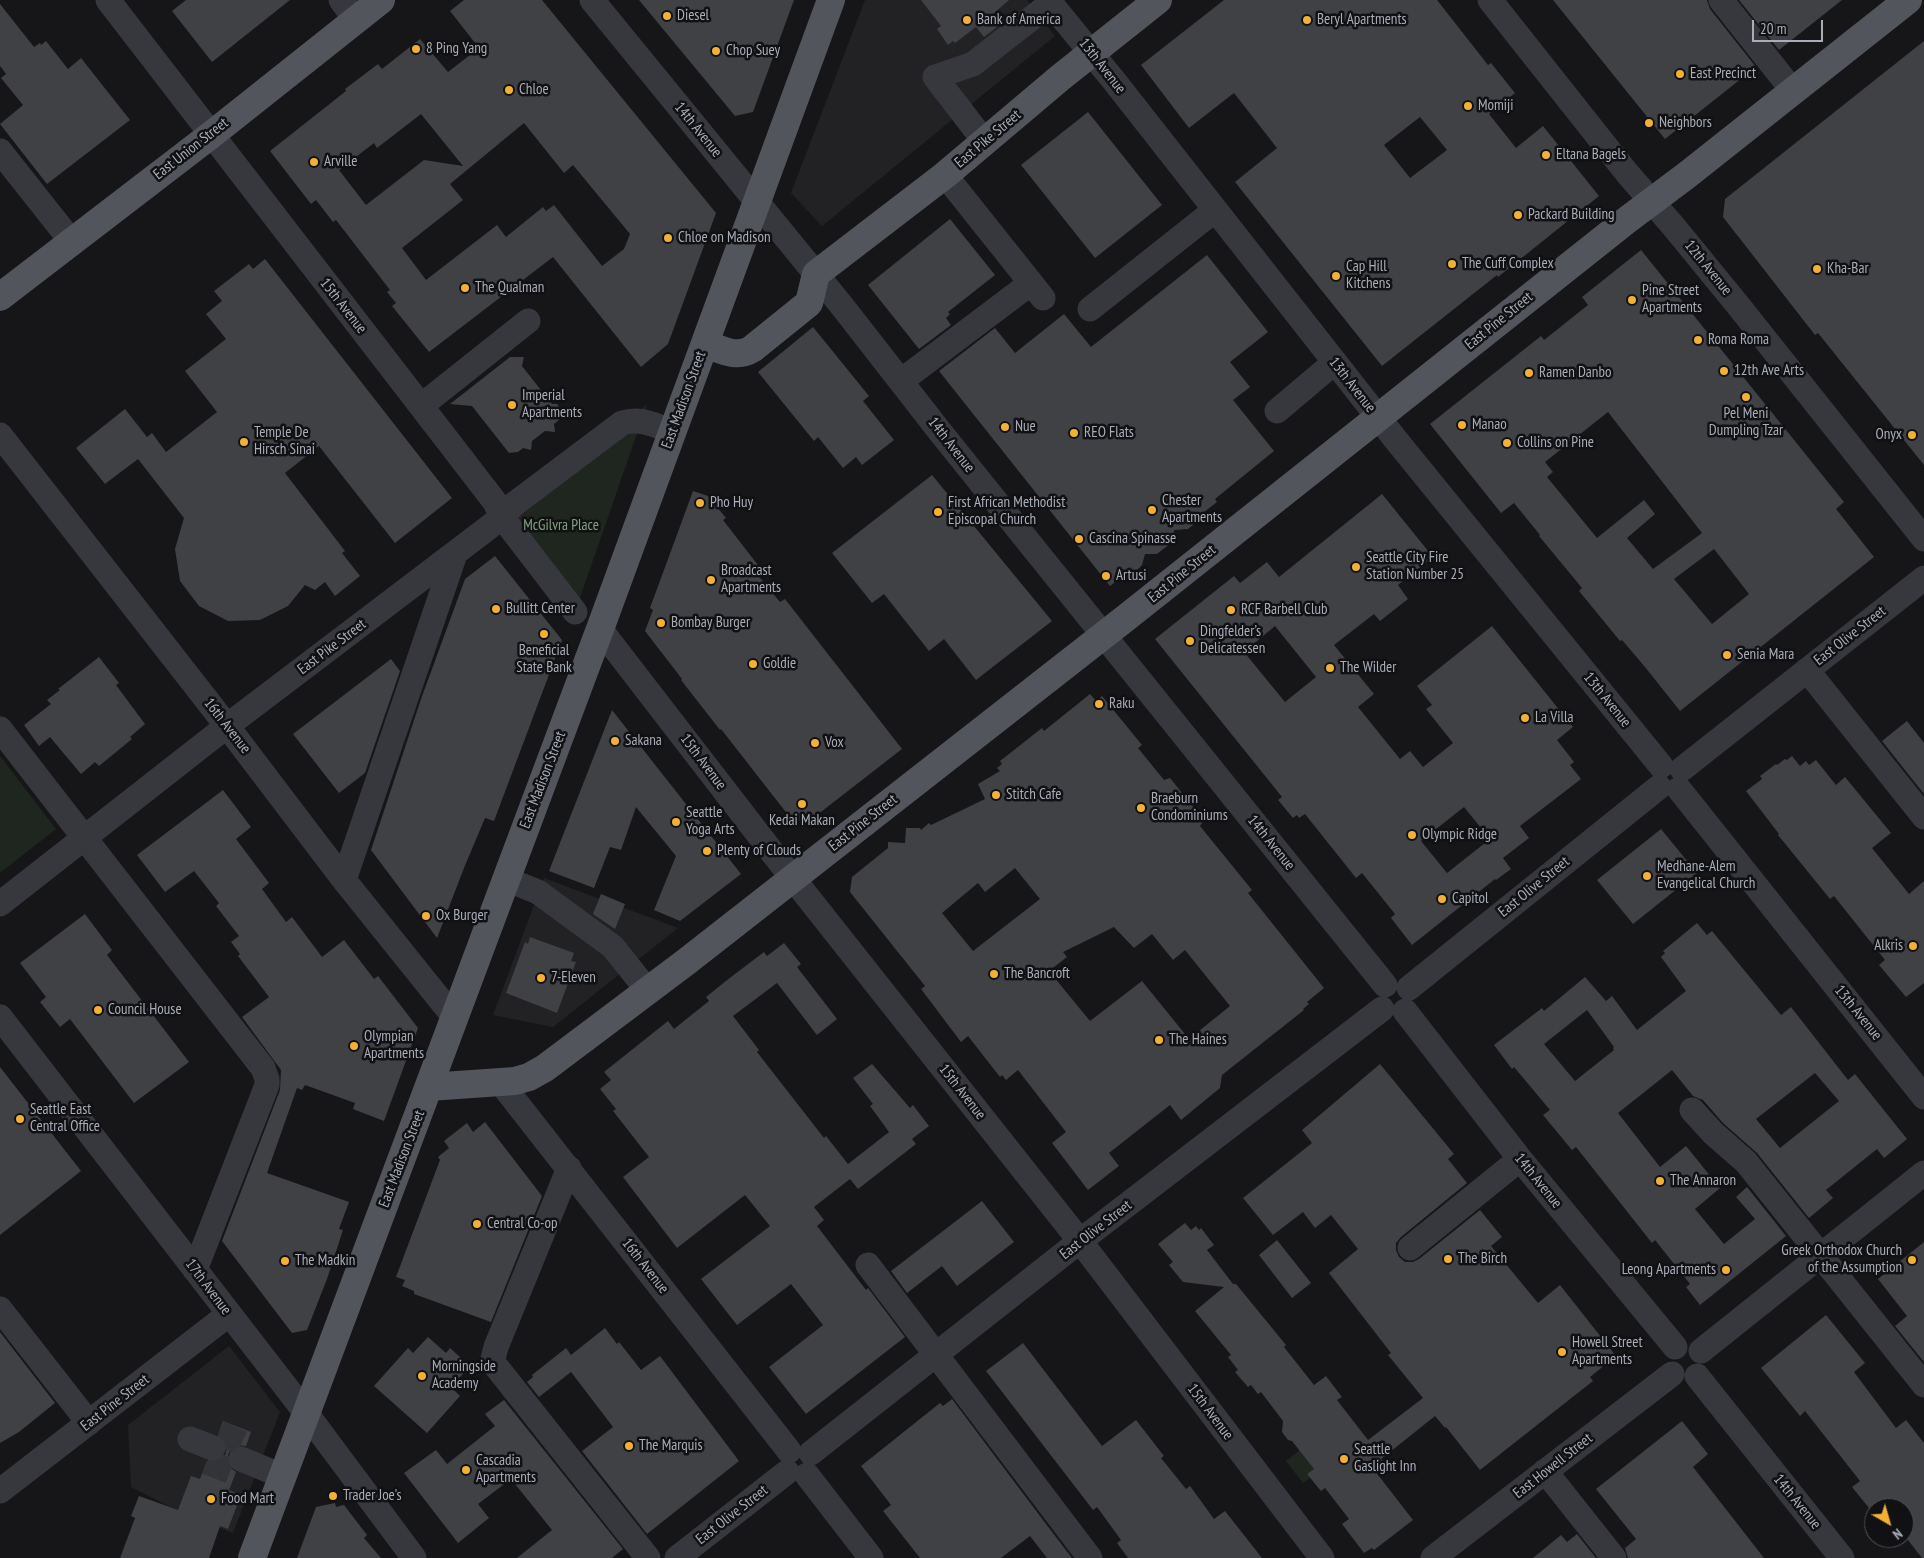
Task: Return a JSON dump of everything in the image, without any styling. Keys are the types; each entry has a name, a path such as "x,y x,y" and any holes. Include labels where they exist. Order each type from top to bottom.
{"main road":[{"name":"East Union Street","path":"0,297 211,135 349,10 381,0"},
{"name":"East Madison Street","path":"252,1558 600,629 831,0"},
{"name":"East Pike Street","path":"816,274 945,175 1158,0"},
{"name":"East Pine Street","path":"429,1087 501,1083 529,1077 545,1068 648,991 1104,636 1652,200 1687,175 1908,0"},
{"path":"705,344 735,354 743,354 752,349 810,303 816,274"}],"street":[{"name":"15th Avenue","path":"108,0 495,502 502,517 575,612"},
{"name":"14th Avenue","path":"592,0 816,274 1395,998 1520,1159 1675,1347"},
{"name":"12th Avenue","path":"1490,0 1627,173 1652,200 1742,309 1924,539"},
{"path":"1720,0 1793,91"},
{"name":"13th Avenue","path":"1050,2 1378,418 1670,778 1924,1097"},
{"path":"984,142 935,77 973,64 1050,2"},
{"path":"0,151 72,242"},
{"path":"901,381 1037,291 945,175"},
{"path":"1090,308 1215,210"},
{"path":"421,406 528,320"},
{"path":"1277,411 1335,362"},
{"name":"East Pike Street","path":"0,904 227,726 455,554 502,517 513,505 622,423 641,420 673,432"},
{"name":"16th Avenue","path":"0,435 227,726 344,880 454,1017"},
{"path":"344,880 455,554"},
{"name":"East Olive Street","path":"677,1558 1080,1241 1395,998 1924,578"},
{"name":"15th Avenue","path":"600,629 793,878 1080,1241 1322,1558"},
{"path":"1807,670 1924,817"},
{"path":"0,729 262,1068 267,1079 267,1085 195,1270"},
{"path":"506,879 538,892 613,947 648,991"},
{"name":"17th Avenue","path":"0,1017 306,1413 414,1558"},
{"name":"16th Avenue","path":"501,1083 872,1558"},
{"path":"1692,1110 1713,1133 1746,1162 1924,1385"},
{"path":"1410,1248 1520,1159"},
{"path":"569,1168 496,1347 493,1359 495,1365 648,1558"},
{"path":"1701,1351 1924,1172"},
{"path":"868,1264 1090,1558"},
{"path":"0,1309 88,1423"},
{"name":"East Pine Street","path":"0,1492 229,1314"},
{"path":"1686,1343 1697,1346 1701,1351 1705,1362 1704,1368 1697,1376 1689,1380 1683,1380 1672,1374 1667,1362 1670,1351 1675,1347 1686,1343"},
{"name":"East Howell Street","path":"1434,1558 1672,1374"},
{"name":"14th Avenue","path":"1697,1376 1842,1558"},
{"path":"243,1460 282,1476"},
{"path":"1545,1471 1614,1558"}],"shaded area":[{"path":"865,0 1027,0 1055,36 822,226 791,193"},
{"path":"544,878 678,928 553,1027 493,1015"},
{"path":"229,1346 280,1412 233,1533 182,1513 131,1487 128,1425"}],"green space":[{"name":"McGilvra Place","path":"647,405 575,612 502,517"},
{"path":"0,756 56,829 0,873"},
{"path":"1306,1445 1304,1456 1314,1469 1310,1478 1303,1483 1286,1461"}],"building":[{"path":"186,0 290,0 212,62 172,11"},
{"path":"464,0 542,0 716,213 668,344 641,367 553,257 429,352 392,306 396,303 387,292 390,290 336,220 333,222 316,200 311,204 270,151 378,64 382,69 420,39 448,72 479,48 450,11","holes":["421,114 463,166 424,160 366,205 339,170 374,143 377,148","524,123 564,173 573,165 630,234 624,249 602,266 554,205 546,211 543,207 506,237 497,225 426,280 402,248 463,200 450,184"]},
{"name":"Chop Suey","path":"639,0 794,0 753,112 735,116"},
{"name":"Bank of America","path":"921,0 1009,0 993,14 1001,24 984,37 976,27 955,43 953,41 948,45 937,29 941,26"},
{"path":"1224,0 1437,0 1488,65 1491,63 1515,93 1489,114 1516,148 1543,126 1599,196 1382,366 1235,182 1277,148 1234,93 1189,128 1141,65","holes":["1420,117 1447,150 1410,178 1384,145"]},
{"name":"East Precinct","path":"1553,0 1707,0 1710,9 1756,67 1665,139"},
{"path":"1739,0 1842,0 1779,50"},
{"path":"0,4 34,47 46,41 68,69 81,58 130,120 47,184 0,124 23,105 1,78 6,74 0,66"},
{"path":"1924,41 1924,465 1818,333 1815,335 1723,217 1725,199"},
{"path":"1088,112 1162,205 1095,258 1021,165"},
{"path":"950,219 995,275 948,312 950,314 946,318 951,325 919,349 868,285"},
{"path":"1641,250 1844,502 1836,509 1874,557 1680,711 1645,667 1622,640 1620,641 1579,591 1582,588 1514,503 1501,513 1430,424 1541,336 1544,340 1588,305 1582,297","holes":["1608,412 1702,533 1653,569 1627,538 1655,514 1644,500 1597,538 1547,477 1553,472 1545,462","1714,549 1749,594 1712,624 1674,579"]},
{"path":"1207,255 1268,332 1230,362 1250,387 1233,400 1274,451 1215,499 1217,502 1195,519 1193,525 1188,529 1174,530 1175,540 1157,554 1145,554 1142,565 1137,570 1130,570 1110,586 939,371 995,328 1015,353 1064,314 1091,347"},
{"name":"Temple De Hirsch Sinai","path":"265,259 452,498 395,543 319,446 285,473 345,551 342,553 360,576 335,596 325,582 315,590 305,585 288,606 260,620 228,621 199,606 180,581 175,549 184,518 138,459 105,484 76,448 125,409 147,437 152,433 166,452 217,412 185,371 226,339 206,314 222,301 214,291 249,264 253,269"},
{"path":"813,327 869,396 863,401 894,440 862,465 856,457 843,468 818,437 814,441 758,372"},
{"name":"Imperial Apartments","path":"510,357 524,357 522,366 552,404 557,404 565,415 554,424 555,432 545,431 532,441 531,450 523,448 518,452 509,453 472,406 450,404"},
{"path":"932,475 1052,621 976,680 944,639 929,651 884,594 872,603 832,553"},
{"path":"693,491 708,496 726,518 723,520 761,569 756,573 780,602 785,599 902,749 808,822 792,820 681,680 645,631 653,610 650,608"},
{"path":"1382,494 1433,557 1398,585 1408,599 1380,621 1374,614 1334,645 1374,694 1358,707 1400,759 1410,751 1423,767 1453,743 1426,709 1432,705 1417,686 1492,626 1573,727 1557,740 1574,762 1570,765 1581,779 1520,826 1529,838 1503,858 1511,869 1495,879 1412,945 1391,918 1395,914 1362,873 1356,878 1305,814 1299,818 1297,815 1293,818 1278,800 1282,797 1155,639 1234,576 1240,583 1267,562 1279,577","holes":["1275,626 1316,677 1285,702 1244,652","1464,807 1490,839 1447,873 1421,841"]},
{"path":"495,556 562,640 494,821 485,818 437,938 371,850 421,699 465,579"},
{"path":"99,657 119,683 116,685 145,724 130,737 132,739 99,766 95,762 81,774 50,737 39,746 24,725 51,704 47,700 60,690 58,689"},
{"path":"391,659 400,671 365,773 339,793 293,734"},
{"path":"1090,694 1096,701 1102,696 1142,745 1138,748 1164,780 1170,778 1204,820 1200,826 1252,890 1248,893 1324,988 1307,1002 1309,1004 1304,1010 1222,1075 1220,1088 1181,1120 1170,1105 1109,1153 1119,1166 1088,1190 1052,1143 1066,1132 1018,1070 1006,1080 1002,1075 1000,1077 968,1036 961,1042 921,989 925,986 850,892 852,877 888,848 888,842 905,843 906,828 920,828 921,830 929,823 931,825 985,799 978,784 1000,771 997,768 1002,764 1000,761 1042,728 1044,731","holes":["1015,868 1040,899 973,951 942,913 978,883 985,892","1114,927 1134,948 1152,934 1173,960 1185,950 1230,1006 1189,1039 1142,981 1090,1021 1049,971 1067,957 1063,952"]},
{"path":"612,710 741,874 680,921 654,910 676,856 636,807 621,850 610,847 594,888 549,871"},
{"path":"1907,721 1924,743 1924,794 1882,741"},
{"path":"1792,756 1800,766 1806,761 1809,765 1816,760 1836,785 1845,777 1891,833 1872,848 1909,894 1924,881 1924,983 1906,997 1879,965 1885,960 1834,896 1830,899 1778,835 1746,791 1762,779 1760,776 1776,764"},
{"path":"223,790 251,827 236,839 269,883 262,889 286,922 292,917 322,957 344,940 374,979 378,976 418,1028 384,1121 353,1109 355,1103 305,1085 302,1090 297,1088 267,1173 349,1202 339,1229 343,1230 327,1279 307,1330 292,1333 222,1241 280,1090 281,1070 242,1017 269,997 238,956 240,954 231,942 239,936 216,906 219,903 194,871 165,892 137,855"},
{"name":"Medhane-Alem Evangelical Church","path":"1661,829 1697,873 1633,924 1597,880"},
{"name":"7-Eleven","path":"601,894 625,904 615,929 593,914"},
{"name":"Council House","path":"85,914 112,950 107,955 189,1062 134,1103 70,1019 60,1027 40,1002 46,997 20,963"},
{"path":"1697,923 1707,935 1712,931 1781,1015 1791,1007 1848,1080 1855,1074 1907,1139 1884,1158 1877,1149 1826,1190 1833,1198 1809,1218 1757,1153 1723,1123 1703,1100 1693,1096 1672,1070 1618,1113 1660,1167 1686,1146 1720,1188 1695,1209 1724,1244 1755,1219 1736,1197 1747,1187 1786,1236 1700,1305 1686,1287 1690,1284 1655,1240 1652,1243 1576,1147 1572,1150 1543,1115 1550,1110 1514,1067 1512,1069 1494,1045 1542,1008 1544,1011 1585,977 1606,1001 1612,996 1637,1030 1686,991 1661,957 1665,953 1663,951","holes":["1587,1010 1614,1047 1614,1050 1575,1081 1544,1044","1815,1073 1839,1101 1780,1148 1756,1119"]},
{"name":"7-Eleven","path":"530,937 574,953 571,961 576,962 557,1013 506,993 525,942 528,944"},
{"path":"784,943 801,964 797,967 837,1019 817,1035 777,983 733,1016 759,1050 757,1052 824,1138 826,1136 848,1164 889,1132 870,1106 873,1104 853,1078 872,1064 910,1108 913,1105 929,1126 912,1139 916,1144 858,1189 850,1179 814,1207 824,1220 817,1226 905,1337 806,1414 769,1367 823,1325 791,1284 737,1325 701,1279 770,1226 745,1195 677,1248 623,1177 649,1157 613,1111 616,1109 600,1089 611,1080 604,1072 668,1021 674,1029 709,1001 706,997 731,977 764,952 767,956"},
{"path":"1380,1064 1454,1154 1448,1159 1467,1183 1401,1237 1396,1243 1399,1257 1405,1262 1413,1262 1419,1259 1480,1210 1502,1237 1491,1246 1538,1303 1560,1285 1616,1356 1590,1377 1593,1381 1480,1470 1435,1416 1381,1459 1384,1463 1375,1471 1413,1520 1374,1550 1372,1548 1364,1553 1342,1524 1349,1519 1325,1488 1321,1491 1307,1474 1314,1469 1292,1441 1288,1440 1282,1432 1283,1421 1261,1392 1258,1394 1251,1385 1248,1387 1235,1372 1238,1370 1228,1357 1231,1355 1195,1311 1224,1287 1183,1282 1169,1265 1173,1262 1158,1244 1185,1223 1191,1230 1196,1226 1199,1230 1201,1228 1214,1245 1207,1250 1233,1284 1236,1284 1286,1345 1284,1347 1314,1385 1326,1376 1342,1397 1337,1400 1368,1440 1423,1398 1388,1355 1391,1353 1329,1273 1358,1249 1331,1215 1315,1228 1303,1212 1273,1235 1243,1198 1312,1143 1302,1130"},
{"name":"Seattle East Central Office","path":"0,1067 81,1171 0,1235"},
{"name":"Central Co-op","path":"485,1122 542,1196 491,1322 414,1294 414,1291 402,1286 405,1280 396,1277 440,1160 438,1157 449,1148 444,1141 467,1123 473,1132"},
{"path":"982,1201 1014,1242 957,1286 942,1266 907,1293 891,1271"},
{"path":"1277,1240 1311,1283 1292,1298 1259,1255"},
{"name":"Greek Orthodox Church of the Assumption","path":"1924,1242 1924,1362 1895,1326 1907,1316 1878,1279"},
{"path":"1826,1315 1865,1363 1854,1372 1896,1428 1906,1420 1924,1443 1924,1558 1914,1548 1914,1498 1864,1498 1864,1502 1852,1487 1860,1481 1805,1411 1800,1416 1761,1368"},
{"name":"The Marquis","path":"605,1328 617,1344 619,1342 641,1370 660,1356 739,1461 647,1534 582,1451 613,1427 571,1372 539,1397 527,1382 533,1377 532,1375 566,1348 571,1355"},
{"path":"0,1332 55,1403 19,1432 0,1443"},
{"name":"Morningside Academy","path":"428,1337 446,1353 450,1348 470,1366 451,1387 460,1396 427,1433 374,1386 408,1348 413,1353"},
{"path":"1023,1343 1102,1446 1136,1420 1164,1456 1161,1458 1186,1489 1190,1486 1214,1519 1225,1511 1262,1558 1128,1558 1117,1543 1121,1540 1097,1507 1093,1510 986,1371"},
{"path":"952,1399 1072,1558 1047,1558 1030,1536 1001,1558 920,1558 883,1511 891,1505 861,1466 940,1403 943,1406"},
{"name":"Cascadia Apartments","path":"504,1400 623,1549 612,1558 517,1558 552,1530 511,1479 478,1504 489,1518 458,1543 404,1473 436,1450 447,1464 495,1426 485,1414"},
{"path":"223,1421 251,1432 246,1446 239,1445 233,1447 228,1454 227,1461 229,1467 236,1472 229,1490 241,1495 228,1529 220,1526 209,1558 120,1558 135,1518 131,1516 139,1496 178,1510 191,1476 200,1479 207,1461 216,1462 226,1454 227,1445 224,1439 218,1435"},
{"path":"1682,1421 1708,1454 1693,1467 1764,1558 1628,1558 1625,1548 1636,1539 1596,1489"},
{"path":"335,1503 336,1507 344,1505 367,1535 364,1538 381,1558 297,1558 316,1507"},
{"path":"1577,1534 1596,1558 1533,1558 1561,1535 1567,1542"}],"tunnel":[{"path":"219,1433 246,1445"},
{"path":"207,1462 235,1473"}],"place":[{"name":"Diesel","path":"667,16"},
{"name":"Bank of America","path":"967,20"},
{"name":"Beryl Apartments","path":"1307,20"},
{"name":"8 Ping Yang","path":"416,49"},
{"name":"Chop Suey","path":"716,51"},
{"name":"East Precinct","path":"1680,74"},
{"name":"Chloe","path":"509,90"},
{"name":"Momiji","path":"1468,106"},
{"name":"Neighbors","path":"1649,123"},
{"name":"Eltana Bagels","path":"1546,155"},
{"name":"Arville","path":"314,162"},
{"name":"Packard Building","path":"1518,215"},
{"name":"Chloe on Madison","path":"668,238"},
{"name":"The Cuff Complex","path":"1452,264"},
{"name":"Kha-Bar","path":"1817,269"},
{"name":"Cap Hill Kitchens","path":"1336,276"},
{"name":"The Qualman","path":"465,288"},
{"name":"Pine Street Apartments","path":"1632,300"},
{"name":"Roma Roma","path":"1698,340"},
{"name":"12th Ave Arts","path":"1724,371"},
{"name":"Ramen Danbo","path":"1529,373"},
{"name":"Pel Meni Dumpling Tzar","path":"1746,397"},
{"name":"Imperial Apartments","path":"512,405"},
{"name":"Manao","path":"1462,425"},
{"name":"Nue","path":"1005,427"},
{"name":"REO Flats","path":"1074,433"},
{"name":"Onyx","path":"1912,435"},
{"name":"Temple De Hirsch Sinai","path":"244,442"},
{"name":"Collins on Pine","path":"1507,443"},
{"name":"Pho Huy","path":"700,503"},
{"name":"Chester Apartments","path":"1152,510"},
{"name":"First African Methodist Episcopal Church","path":"938,512"},
{"name":"Cascina Spinasse","path":"1079,539"},
{"name":"Seattle City Fire Station Number 25","path":"1356,567"},
{"name":"Artusi","path":"1106,576"},
{"name":"Broadcast Apartments","path":"711,580"},
{"name":"Bullitt Center","path":"496,609"},
{"name":"RCF Barbell Club","path":"1231,610"},
{"name":"Bombay Burger","path":"661,623"},
{"name":"Beneficial State Bank","path":"544,634"},
{"name":"Dingfelder’s Delicatessen","path":"1190,641"},
{"name":"Senia Mara","path":"1727,655"},
{"name":"Goldie","path":"753,664"},
{"name":"The Wilder","path":"1330,668"},
{"name":"Raku","path":"1099,704"},
{"name":"La Villa","path":"1525,718"},
{"name":"Sakana","path":"615,741"},
{"name":"Vox","path":"815,743"},
{"name":"Stitch Cafe","path":"996,795"},
{"name":"Kedai Makan","path":"802,804"},
{"name":"Braeburn Condominiums","path":"1141,808"},
{"name":"Seattle Yoga Arts","path":"676,822"},
{"name":"Olympic Ridge","path":"1412,835"},
{"name":"Plenty of Clouds","path":"707,851"},
{"name":"Medhane-Alem Evangelical Church","path":"1647,876"},
{"name":"Capitol","path":"1442,899"},
{"name":"Ox Burger","path":"426,916"},
{"name":"Alkris","path":"1913,946"},
{"name":"The Bancroft","path":"994,974"},
{"name":"7-Eleven","path":"541,978"},
{"name":"Council House","path":"98,1010"},
{"name":"The Haines","path":"1159,1040"},
{"name":"Olympian Apartments","path":"354,1046"},
{"name":"Seattle East Central Office","path":"20,1119"},
{"name":"The Annaron","path":"1660,1181"},
{"name":"Central Co-op","path":"477,1224"},
{"name":"The Birch","path":"1448,1259"},
{"name":"Greek Orthodox Church of the Assumption","path":"1912,1260"},
{"name":"The Madkin","path":"285,1261"},
{"name":"Leong Apartments","path":"1726,1270"},
{"name":"Howell Street Apartments","path":"1562,1352"},
{"name":"Morningside Academy","path":"422,1376"},
{"name":"The Marquis","path":"629,1446"},
{"name":"Seattle Gaslight Inn","path":"1344,1459"},
{"name":"Cascadia Apartments","path":"466,1470"},
{"name":"Trader Joe's","path":"333,1496"},
{"name":"Food Mart","path":"211,1499"}]}
